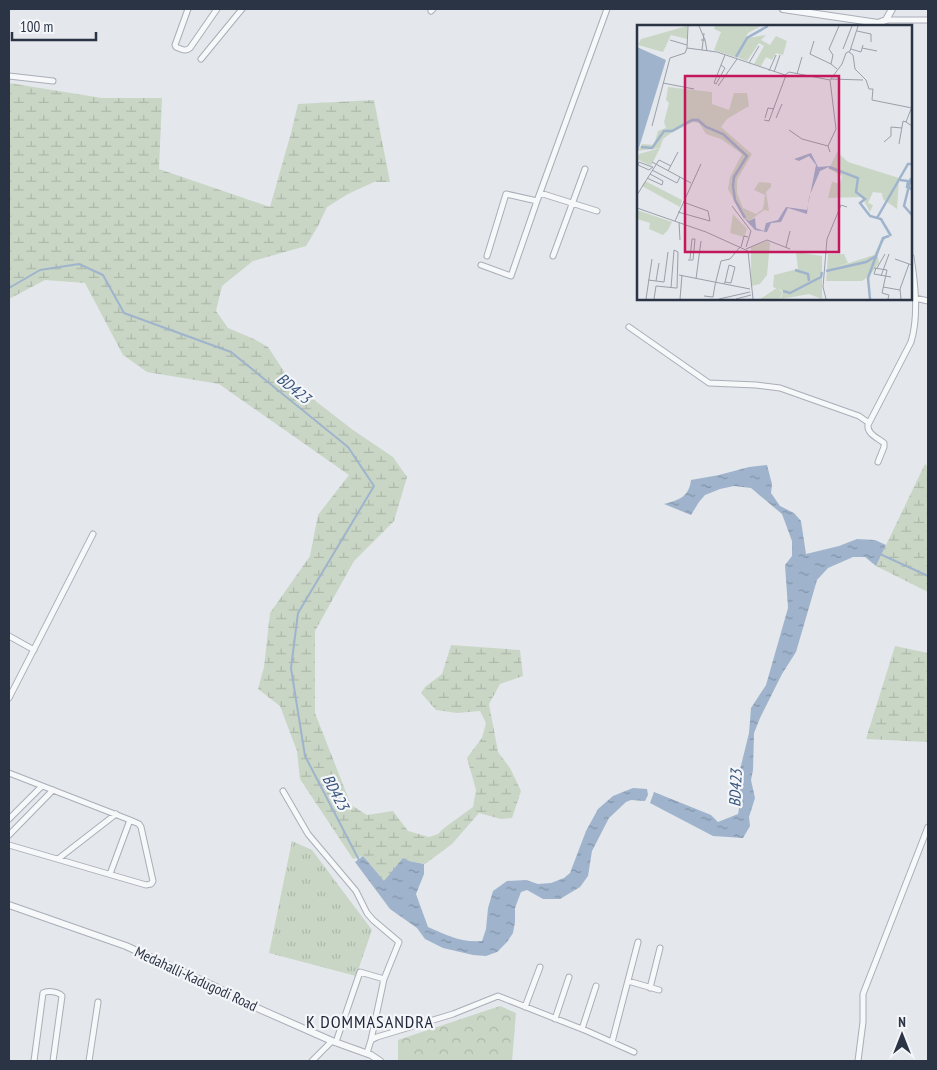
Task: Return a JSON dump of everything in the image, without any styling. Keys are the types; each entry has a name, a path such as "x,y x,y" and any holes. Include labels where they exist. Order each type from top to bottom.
{"street":[{"path":"188,9 175,45 184,51 190,48 217,9"},
{"path":"201,59 242,9"},
{"path":"480,266 511,276 536,201 607,9"},
{"path":"783,9 878,23 928,20"},
{"path":"883,22 892,9"},
{"path":"9,76 53,81"},
{"path":"553,256 585,169"},
{"path":"540,193 597,212"},
{"path":"487,256 506,194 536,201"},
{"path":"878,462 884,443 869,432 869,423 911,342 914,331 915,298 912,263"},
{"path":"915,298 928,301"},
{"path":"629,327 709,383 780,388 859,416 869,423"},
{"path":"9,697 93,534"},
{"path":"9,636 34,650"},
{"path":"9,773 139,824 153,882 146,884 9,845"},
{"path":"9,819 42,786"},
{"path":"9,835 53,790"},
{"path":"283,791 308,834 356,891 367,913 399,942 384,979 367,1053"},
{"path":"58,859 116,814"},
{"path":"110,874 130,820"},
{"path":"858,1061 863,1022 863,994 928,827"},
{"name":"Medahalli-Kadugodi Road","path":"9,904 126,946 210,984 248,1004 334,1041 371,1054 380,1061"},
{"path":"612,1042 638,942"},
{"path":"650,988 660,948"},
{"path":"525,1007 540,967"},
{"path":"312,1061 334,1041 360,972 384,979"},
{"path":"555,1019 569,977"},
{"path":"628,981 659,990"},
{"path":"582,1029 596,986"},
{"path":"34,1061 43,993 46,991 59,993 62,996 53,1061"},
{"path":"371,1040 453,1014 498,996 634,1052"},
{"path":"89,1061 98,1002"}],"green space":[{"path":"9,83 102,98 162,98 159,169 270,207 298,104 374,100 390,182 374,182 348,194 327,207 306,246 253,261 222,286 216,311 228,328 268,347 291,382 353,430 393,457 407,477 394,521 354,561 315,631 315,713 351,805 367,815 393,811 408,831 429,837 438,834 473,807 476,790 467,758 482,738 486,723 480,711 457,713 436,710 421,693 425,687 442,674 451,645 520,650 523,676 500,684 489,704 498,752 510,768 521,791 512,818 501,819 479,813 452,844 425,864 409,861 384,882 363,856 353,859 300,779 297,751 280,706 258,689 264,667 270,613 310,556 318,515 349,475 219,384 147,372 123,355 85,283 45,280 9,299"},
{"path":"925,464 928,467 928,592 876,566"},
{"path":"895,646 928,653 928,742 866,739"},
{"path":"292,841 312,850 372,930 356,976 269,953"},
{"path":"500,1006 516,1013 512,1061 398,1061 398,1040"}],"water":[{"path":"767,465 772,484 771,493 780,506 794,513 801,521 806,554 839,546 857,539 875,540 886,545 876,566 865,557 853,557 828,568 817,580 796,652 782,674 754,733 751,780 755,798 749,817 750,826 743,838 713,836 650,803 654,792 711,815 718,822 738,814 739,809 734,794 749,733 751,708 766,685 788,608 785,565 792,556 792,541 782,514 751,488 734,486 705,495 691,515 664,504 686,494 691,480 749,467"},
{"path":"633,788 647,789 648,795 645,801 631,800 626,802 609,818 592,851 588,876 580,887 560,899 543,899 527,890 521,892 515,908 513,933 497,952 486,956 443,948 425,939 417,928 390,909 355,862 363,856 384,881 403,858 424,864 424,874 416,894 428,927 461,940 482,941 493,891 507,881 526,880 538,884 551,883 564,878 570,873 586,831 598,809 613,796"}],"waterway":[{"name":"BD423","path":"9,288 40,270 79,264 103,275 124,313 231,352 348,447 374,486 298,613 291,668 305,756 359,860"},
{"name":"BD423","path":"880,554 928,576"}],"district":[{"name":"K DOMMASANDRA","path":"370,1022"}]}
